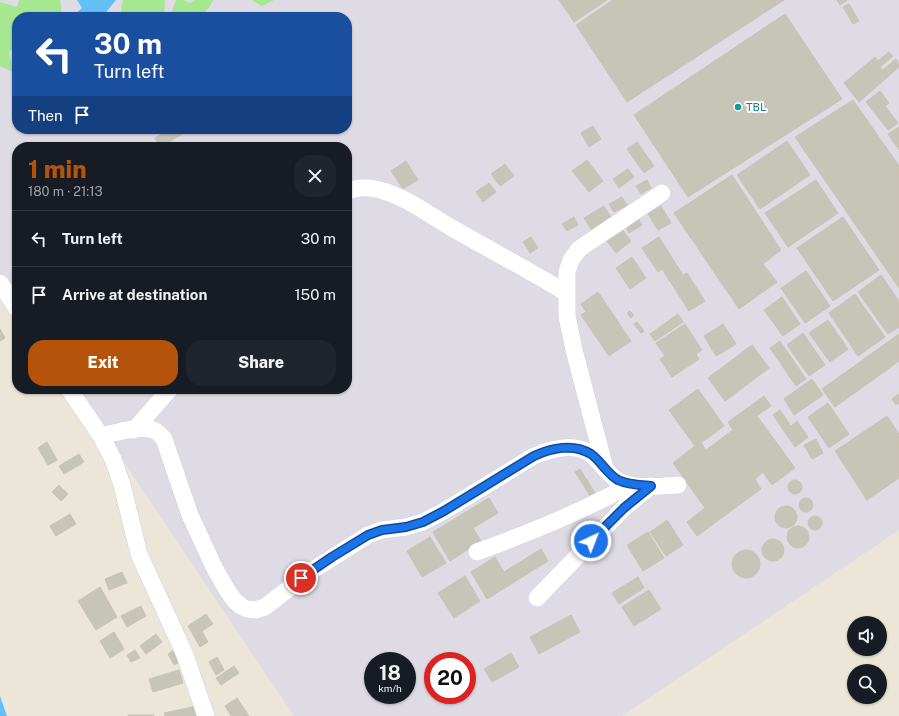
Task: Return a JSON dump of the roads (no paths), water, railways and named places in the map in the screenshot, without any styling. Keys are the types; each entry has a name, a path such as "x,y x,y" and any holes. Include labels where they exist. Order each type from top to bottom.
{"street":[{"path":"352,191 365,188 380,190 404,199 566,293"},
{"path":"606,470 574,350 567,316 567,272 571,260 579,249 662,193"},
{"path":"0,283 12,301"},
{"path":"72,394 101,436 113,459 122,485 139,554 185,655 206,716"},
{"path":"134,430 166,394"},
{"path":"101,436 134,430 148,429 157,431 164,439 190,515 214,567 234,600 247,609 255,610 265,607 310,572 368,535 382,530 406,527 423,522 444,511 534,456 549,450 563,448 579,449 591,454 616,479 630,485 678,485"},
{"path":"477,552 534,532 572,515 630,485"},
{"path":"537,598 624,508 651,486"}],"water":[{"path":"77,0 116,0 106,12 77,12 82,8"},
{"path":"0,696 7,716 0,716"}],"place":[{"name":"TBL","path":"738,107"}]}
